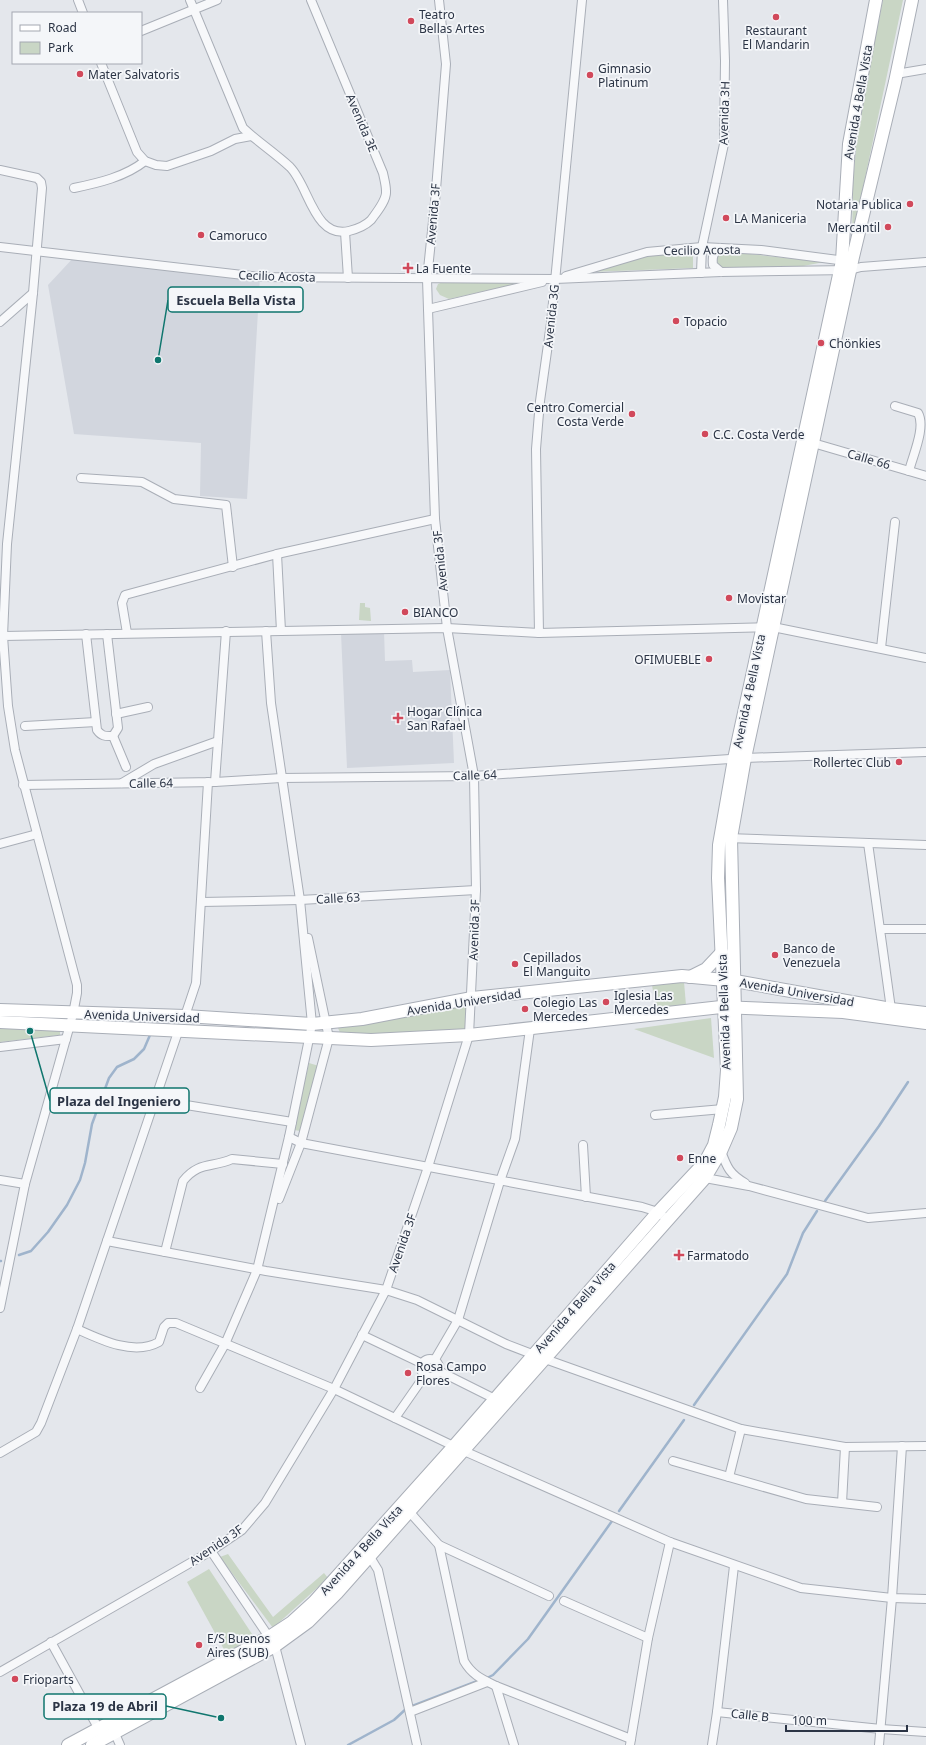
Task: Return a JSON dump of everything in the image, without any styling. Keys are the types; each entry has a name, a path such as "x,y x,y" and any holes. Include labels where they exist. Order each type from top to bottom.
{"street":[{"path":"78,0 83,12"},
{"path":"190,0 244,128 251,136 290,168 300,181 317,217 324,225 334,230 345,232 348,278"},
{"path":"142,31 217,0"},
{"name":"Avenida 3E","path":"311,0 384,179 387,192 380,208 370,221 358,229 345,232"},
{"name":"Avenida 3F","path":"0,1672 211,1551 242,1530 265,1503 334,1389 386,1290 428,1167 469,1035 472,998 476,890 474,776 447,628 436,519 426,279 435,202 446,64 439,0"},
{"name":"Avenida 3G","path":"538,633 536,449 555,279 582,0"},
{"name":"Avenida 3H","path":"701,273 702,248 724,144 725,61 723,0"},
{"name":"Avenida 4 Bella Vista","path":"768,627 813,443 849,266 849,144 876,0"},
{"name":"Avenida 4 Bella Vista","path":"730,981 722,952 718,878 739,758 849,266 896,74 912,0"},
{"path":"101,64 137,152 145,161 156,166 167,166 211,151 235,139 251,136"},
{"path":"896,74 926,70"},
{"path":"74,188 120,175 135,169 145,161"},
{"path":"0,170 37,178 41,182 33,293 4,543 1,636 3,698 23,785 37,834 77,993 66,1039 26,1184 0,1308"},
{"name":"Cecilio Acosta","path":"0,247 260,277 555,279 849,266"},
{"name":"Cecilio Acosta","path":"555,279 647,252 702,248 761,250 849,266"},
{"path":"720,248 715,252 712,258 713,265 721,272"},
{"path":"849,266 926,262"},
{"path":"428,310 555,279"},
{"path":"0,322 33,293"},
{"path":"896,406 918,413 921,417 922,425 909,471"},
{"name":"Calle 66","path":"813,443 926,476"},
{"path":"81,478 142,482 174,499 226,506 233,567"},
{"path":"127,633 122,603 125,595 277,554 436,519"},
{"path":"881,648 895,522"},
{"path":"277,554 281,631"},
{"path":"1,636 447,628 538,633 768,627 926,658"},
{"path":"185,1016 196,983 211,782 218,741 226,631"},
{"path":"200,1388 225,1344 258,1270 289,1137 312,1024 300,900 281,778 272,704 266,631"},
{"path":"86,634 97,730 104,736 113,736"},
{"path":"107,634 118,728 113,736"},
{"path":"116,714 148,707"},
{"path":"25,726 96,722"},
{"path":"113,736 126,767"},
{"path":"121,784 154,764 218,741"},
{"name":"Calle 64","path":"23,785 211,782 281,778 474,776 739,758 926,752"},
{"path":"0,844 37,834"},
{"path":"725,838 926,845"},
{"name":"Avenida 4 Bella Vista","path":"500,1402 533,1354 704,1162 714,1145 725,1097 730,1007 725,838"},
{"path":"868,843 891,1008"},
{"name":"Calle 63","path":"201,902 300,900 476,890"},
{"path":"269,1224 301,1143 329,1038 300,900"},
{"path":"880,929 926,929"},
{"path":"690,977 706,968 722,952"},
{"name":"Avenida Universidad","path":"0,1022 185,1016 312,1024 327,1023 362,1019 472,998 682,976 730,981 926,1013"},
{"name":"Avenida 4 Bella Vista","path":"68,1745 101,1733 308,1622 337,1593 366,1551 500,1402 545,1359 705,1178 721,1151 731,1128 737,1099 730,1007"},
{"name":"Avenida Universidad","path":"0,1010 179,1030 371,1040 469,1035 730,1007 843,1012 926,1023"},
{"path":"434,1361 458,1320 500,1181 515,1139 530,1029"},
{"path":"0,1453 36,1432 77,1330 179,1030"},
{"path":"0,1048 66,1039"},
{"path":"155,1100 292,1122"},
{"path":"655,1115 723,1109"},
{"path":"289,1137 301,1143 642,1207 658,1212 668,1220"},
{"path":"583,1145 586,1197"},
{"path":"721,1151 725,1164 733,1176 749,1186"},
{"path":"164,1252 183,1182 189,1174 204,1165 224,1162 232,1158 283,1164"},
{"path":"705,1178 749,1186 868,1218 926,1213"},
{"path":"0,1180 26,1184"},
{"path":"108,1241 258,1270 386,1290 417,1300 506,1344 741,1430 845,1448 926,1446"},
{"path":"596,1283 605,1291"},
{"path":"77,1330 108,1343 146,1348 159,1342 164,1327 168,1323 176,1323 334,1389 459,1448 670,1542 734,1566 801,1588 892,1598 926,1599"},
{"path":"362,1336 423,1364"},
{"path":"423,1364 426,1361 434,1361"},
{"path":"434,1361 439,1367 439,1371"},
{"path":"423,1364 422,1372 425,1375 433,1377 439,1371"},
{"path":"439,1371 500,1402"},
{"path":"395,1418 425,1375"},
{"path":"729,1477 741,1430"},
{"path":"880,1745 902,1446"},
{"path":"842,1503 845,1448"},
{"path":"673,1461 806,1499 877,1506"},
{"path":"405,1508 439,1545 549,1596"},
{"path":"439,1545 464,1661 473,1674 486,1682 630,1742 648,1638 670,1542"},
{"path":"211,1551 272,1642 301,1745"},
{"path":"366,1551 378,1570 417,1745"},
{"path":"712,1745 734,1566"},
{"path":"564,1601 648,1638"},
{"path":"51,1642 101,1733"},
{"path":"410,1712 486,1682"},
{"path":"496,1686 514,1745"},
{"name":"Calle B","path":"717,1712 881,1729 926,1732"},
{"path":"112,1727 120,1745"},
{"name":"Avenida 4 Bella Vista","path":"92,1745 101,1733"}],"shaded area":[{"path":"75,256 260,277 247,499 200,496 201,443 74,434 48,285"},
{"name":"Hogar Clínica San Rafael","path":"384,631 385,661 412,660 413,672 450,670 454,763 347,768 341,633"}],"green space":[{"path":"883,0 903,0 852,239 853,183 858,124"},
{"path":"721,251 824,262 798,267 723,269 716,263 716,257"},
{"path":"693,252 693,268 591,272 647,255"},
{"path":"443,282 524,282 449,299 440,295 436,289 438,284"},
{"path":"360,603 365,603 365,607 370,608 371,621 359,620"},
{"path":"684,982 686,1005 656,1009 652,985"},
{"path":"472,998 469,1035 341,1035 338,1028"},
{"path":"711,1018 714,1058 634,1029"},
{"path":"0,1026 60,1028 60,1035 0,1042"},
{"path":"309,1063 319,1066 300,1131 294,1130"},
{"path":"228,1554 273,1617 324,1573 328,1578 273,1628 220,1557"},
{"path":"209,1569 254,1637 226,1653 187,1582"}],"waterway":[{"path":"19,1255 31,1251 48,1232 67,1205 80,1180 85,1163 92,1124 109,1078 117,1067 134,1059 144,1049 150,1035"},
{"path":"825,1201 879,1126 908,1082"},
{"path":"694,1405 787,1274 803,1233 817,1211"},
{"path":"619,1511 684,1420"},
{"path":"485,1679 493,1675 528,1639 612,1521"},
{"path":"348,1745 394,1720 407,1708 480,1680"}],"place":[{"name":"Restaurant El Mandarin","path":"776,17"},
{"name":"Teatro Bellas Artes","path":"411,21"},
{"name":"Mater Salvatoris","path":"80,74"},
{"name":"Gimnasio Platinum","path":"590,75"},
{"name":"Notaria Publica","path":"910,204"},
{"name":"LA Maniceria","path":"726,218"},
{"name":"Mercantil","path":"888,227"},
{"name":"Camoruco","path":"201,235"},
{"name":"La Fuente","path":"408,268"},
{"name":"Topacio","path":"676,321"},
{"name":"Chönkies","path":"821,343"},
{"name":"Escuela Bella Vista","path":"158,360"},
{"name":"Centro Comercial Costa Verde","path":"632,414"},
{"name":"C.C. Costa Verde","path":"705,434"},
{"name":"Movistar","path":"729,598"},
{"name":"BIANCO","path":"405,612"},
{"name":"OFIMUEBLE","path":"709,659"},
{"name":"Hogar Clínica San Rafael","path":"398,718"},
{"name":"Rollertec Club","path":"899,762"},
{"name":"Banco de Venezuela","path":"775,955"},
{"name":"Cepillados El Manguito","path":"515,964"},
{"name":"Iglesia Las Mercedes","path":"606,1002"},
{"name":"Colegio Las Mercedes","path":"525,1009"},
{"name":"Plaza del Ingeniero","path":"30,1031"},
{"name":"Enne","path":"680,1158"},
{"name":"Farmatodo","path":"679,1255"},
{"name":"Rosa Campo Flores","path":"408,1373"},
{"name":"E/S Buenos Aires (SUB)","path":"199,1645"},
{"name":"Frioparts","path":"15,1679"},
{"name":"Plaza 19 de Abril","path":"221,1718"}]}
